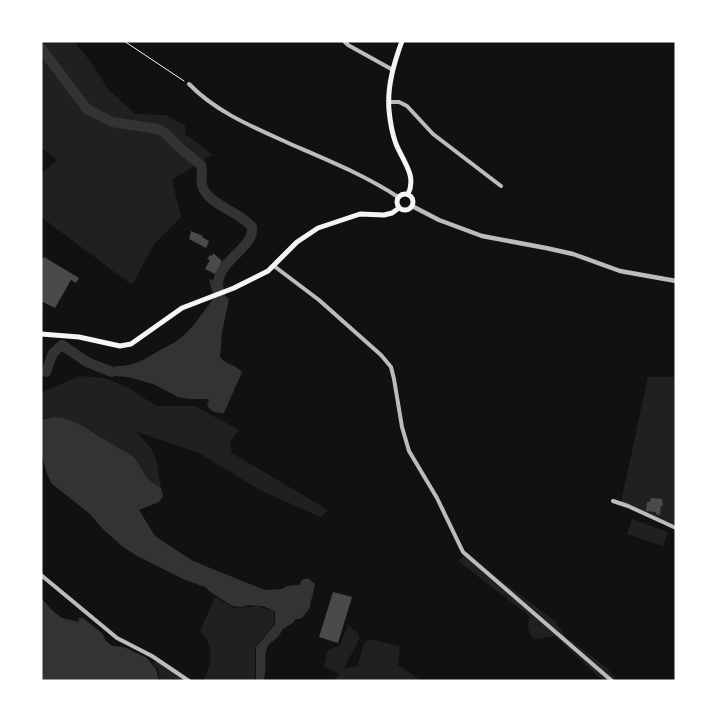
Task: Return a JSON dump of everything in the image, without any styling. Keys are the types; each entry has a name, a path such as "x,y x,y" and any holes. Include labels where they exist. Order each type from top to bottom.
{"main road":[{"path":"402,41 393,70 389,102 393,134 410,172 412,182 408,194"},
{"path":"399,208 397,204 398,197 408,194"},
{"path":"399,208 406,210 412,206 413,200 408,194"},
{"path":"41,334 125,346 139,340 182,308 261,275 274,266 297,242 318,228 360,214 392,214 399,208"}],"street":[{"path":"344,41 393,70"},
{"path":"189,84 204,99 222,111 377,184 398,197"},
{"path":"389,102 399,102 406,106 433,134 501,186"},
{"path":"412,206 439,220 482,236 573,254 620,271 676,281"},
{"path":"274,266 319,300 381,355 391,367 402,427 409,451 436,498 463,552 612,681"},
{"path":"612,501 628,506 676,528"},
{"path":"41,575 117,638 146,652 188,681"}],"path":[{"path":"124,41 189,84"}],"shaded area":[{"path":"41,41 74,41 108,89 135,114 165,115 185,125 185,134 213,155 172,180 181,217 155,243 132,285 41,217 41,173 58,160 41,148"},
{"path":"209,279 223,284 225,296 229,299 222,332 220,357 242,372 224,413 211,410 207,404 209,402 208,399 178,397 153,384 128,377 116,376 112,372 115,366 126,366 140,361 187,333 214,298"},
{"path":"79,376 104,378 129,388 156,406 195,406 239,430 230,442 232,453 328,510 320,517 262,491 199,453 135,431 151,448 156,459 161,488 148,479 134,457 88,429 47,418 41,420 41,393"},
{"path":"648,377 676,377 676,525 621,502"},
{"path":"54,417 64,418 79,424 134,457 148,479 161,488 163,496 159,502 139,510 155,536 193,561 265,590 299,585 302,580 308,578 315,584 310,608 302,618 294,620 294,622 282,630 267,648 263,681 256,681 256,647 275,624 275,612 263,606 232,606 205,587 183,579 123,547 90,514 52,484 41,452 41,420"},
{"path":"632,519 668,532 663,546 627,534"},
{"path":"468,553 555,621 565,636 607,668 617,681 603,681 555,636 535,639 531,636 527,626 530,617 458,561"},
{"path":"215,597 234,608 258,606 274,612 274,624 255,647 255,681 203,681 210,661 210,648 205,636 200,631"},
{"path":"41,598 62,618 79,622 78,618 83,618 102,633 106,641 112,646 124,647 147,658 156,669 159,681 41,681"},
{"path":"348,625 357,632 360,638 344,668 360,666 358,663 365,642 370,639 400,646 398,665 422,681 333,681 339,674 324,666 328,650 340,645"},
{"path":"152,662 158,662 186,681 160,681 158,669"}],"building":[{"path":"191,231 209,241 206,248 189,239"},
{"path":"213,253 222,261 215,274 205,269 210,260 207,259"},
{"path":"44,257 79,278 76,283 71,280 55,308 41,301 41,261"},
{"path":"651,498 662,499 663,506 661,506 660,515 656,514 656,512 646,511 647,502 650,502"},
{"path":"333,592 352,597 338,643 319,637"}],"waterway":[{"path":"41,48 87,109 112,122 158,129 165,133 201,165 202,185 207,194 252,227 248,241 230,260 220,275 218,283 219,295"},
{"path":"46,372 53,353 62,345 87,362 112,372"}]}
